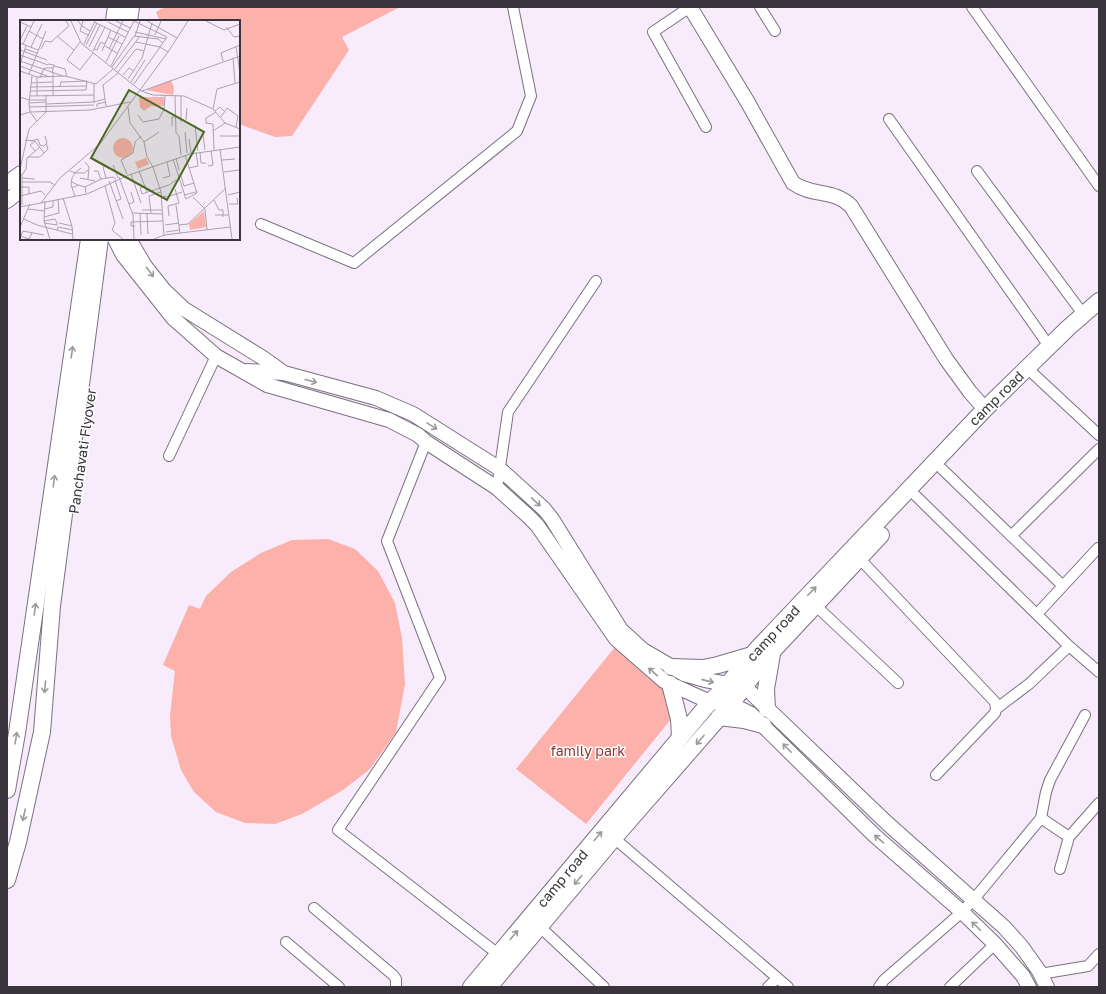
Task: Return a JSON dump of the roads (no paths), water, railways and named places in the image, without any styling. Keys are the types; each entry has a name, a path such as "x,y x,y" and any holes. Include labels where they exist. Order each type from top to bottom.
{"main road":[{"path":"114,20 116,7"},
{"path":"129,20 131,7"},
{"path":"136,20 138,7"},
{"path":"7,790 18,725 89,240"},
{"path":"7,880 18,842 42,732 52,606 100,240"},
{"name":"Panchavati Flyover","path":"47,661 57,640 110,240"},
{"name":"camp road","path":"489,987 614,838 745,688 773,650 997,409 1049,346 1099,301"},
{"name":"camp road","path":"471,987 710,702 727,685 752,655 985,409 1099,313"},
{"path":"767,708 767,679 773,650"},
{"path":"671,667 703,668 752,655"},
{"path":"670,684 677,707 680,738"},
{"path":"719,718 744,720 763,725"}],"street":[{"path":"261,224 354,263 517,131 532,96 513,7"},
{"path":"706,127 653,32 690,7 747,101 794,184 800,188 812,192 833,194 841,197 851,206 946,359 970,392 985,409"},
{"path":"760,7 775,31"},
{"path":"972,7 1099,186"},
{"path":"889,119 1049,346"},
{"path":"977,171 1083,314"},
{"path":"7,183 20,173"},
{"path":"7,201 20,191"},
{"path":"116,240 123,255 173,318 216,356 245,371 267,385 389,420 418,435 426,442 497,488 537,525 616,639 664,681 710,702 731,704 751,714 874,835 962,912 995,944 1023,976 1029,987"},
{"path":"129,240 164,290 184,309 263,358 284,373"},
{"path":"497,488 508,412 596,281"},
{"path":"169,456 216,356"},
{"path":"1030,370 1099,435"},
{"path":"245,371 284,373 376,398 405,410 500,469 544,509 552,519 621,630 644,650 684,674 745,688 887,823 974,899 1013,936 1022,946 1047,987"},
{"path":"426,442 387,541 440,678 338,830 498,954"},
{"path":"1011,536 1099,449"},
{"path":"942,469 1062,586"},
{"path":"916,496 1070,646 1097,666"},
{"path":"1037,614 1098,548"},
{"path":"859,558 995,702 996,709"},
{"path":"815,605 898,683"},
{"path":"936,775 995,713 996,709 1029,684 1070,646"},
{"path":"879,987 884,980 962,912 1041,818 1050,780 1085,715"},
{"path":"1060,869 1069,837 1099,803"},
{"path":"1041,818 1069,837"},
{"path":"614,838 788,987"},
{"path":"314,908 392,975 396,979 396,987"},
{"path":"539,926 604,987"},
{"path":"286,942 339,987"},
{"path":"950,987 995,944"},
{"path":"1040,974 1088,966 1099,954"},
{"path":"768,987 777,978"}],"park label":[{"name":"family park","path":"588,750"}]}
